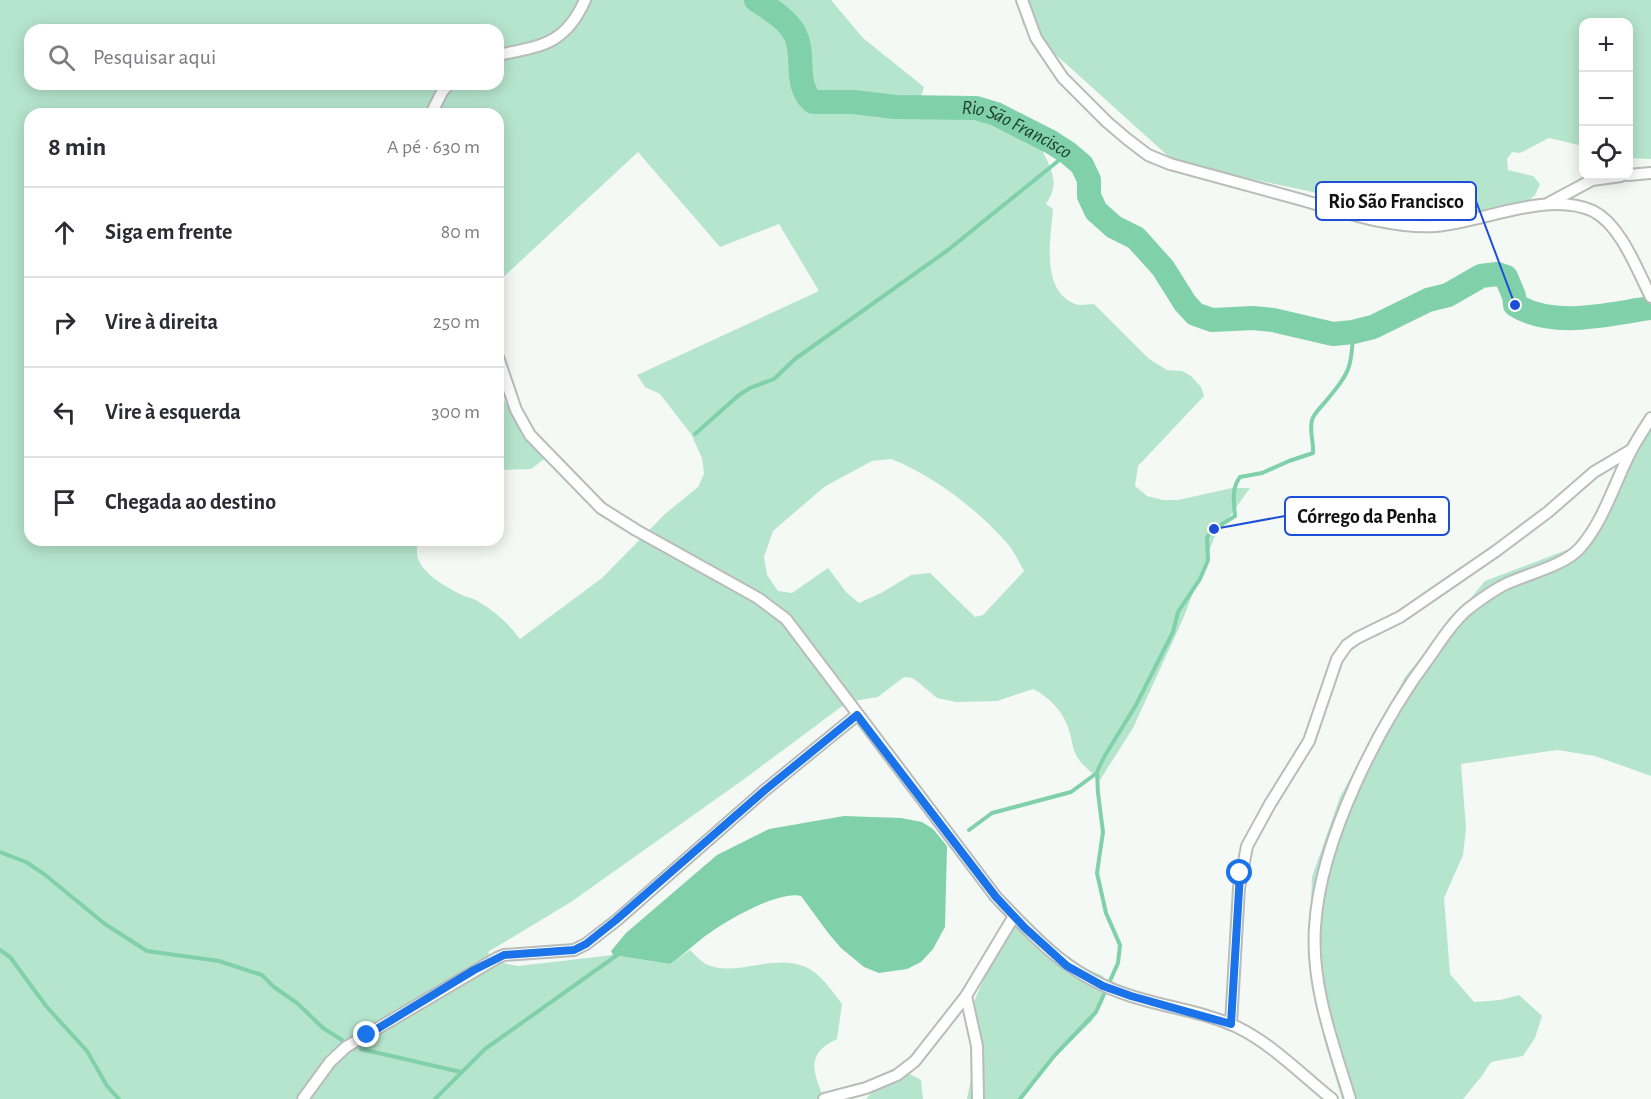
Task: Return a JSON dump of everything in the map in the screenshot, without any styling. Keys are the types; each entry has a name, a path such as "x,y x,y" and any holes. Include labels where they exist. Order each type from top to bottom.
{"street":[{"path":"504,54 546,44 558,38 571,26 585,0"},
{"path":"1022,0 1036,38 1063,78 1107,122 1148,155 1170,164 1360,217 1408,225 1436,226 1546,204 1578,206 1594,212 1613,225 1651,297"},
{"path":"434,108 444,90"},
{"path":"1633,174 1651,172"},
{"path":"1546,204 1592,180"},
{"path":"504,374 522,423 530,435 584,493 615,518 771,607 786,619 996,897 1067,966 1108,988 1231,1024 1267,1046 1332,1099"},
{"path":"1350,1099 1327,1026 1315,958 1315,926 1319,896 1345,809 1387,720 1411,682 1453,625 1467,610 1504,585 1561,561 1576,552 1584,543 1601,513 1631,450 1651,418"},
{"path":"1231,1024 1239,888 1247,846 1309,741 1337,659 1342,651 1357,638 1400,617 1496,551 1548,512 1594,472 1631,450"},
{"path":"303,1099 330,1062 346,1047 497,958 504,955 574,950 586,944 765,790 857,715"},
{"path":"824,1099 866,1088 897,1076 908,1068 966,996 1014,916"},
{"path":"966,996 976,1046 978,1099"}],"shaded area":[{"path":"0,0 831,0 863,38 924,87 920,101 940,108 980,113 994,122 1028,131 1039,144 1053,178 1052,192 1046,204 1053,209 1050,262 1057,287 1064,297 1075,304 1094,304 1149,359 1167,370 1182,371 1191,376 1201,387 1204,396 1138,466 1135,486 1147,496 1163,500 1178,500 1232,488 1250,488 1214,538 1183,619 1133,728 1100,780 1077,757 1067,723 1060,711 1045,696 1033,689 997,701 956,702 937,698 912,678 904,677 878,697 853,701 841,707 571,902 488,952 493,961 518,966 613,955 670,964 690,950 705,964 719,968 781,962 806,967 821,978 842,1004 837,1039 820,1051 814,1064 824,1099 0,1099","holes":["891,459 939,484 983,518 1010,546 1024,571 983,615 975,617 930,573 911,575 859,603 846,592 828,568 792,593 778,591 767,575 764,557 773,531 824,487 872,461"]},
{"path":"1019,0 1651,0 1651,159 1633,158 1633,18 1579,18 1579,145 1549,138 1520,153 1512,152 1507,159 1508,170 1533,176 1540,184 1535,195 1526,203 1492,212 1423,218 1191,166 1168,156 1023,25"},
{"path":"504,400 518,423 547,457 531,469 504,470"},
{"path":"1651,420 1651,776 1595,756 1557,750 1461,764 1466,828 1463,855 1444,898 1450,974 1474,1002 1500,1000 1519,995 1542,1016 1535,1038 1523,1056 1491,1062 1463,1099 1342,1099 1324,1039 1309,955 1312,877 1340,797 1405,677 1485,581 1569,549 1594,527"},
{"path":"844,816 901,818 922,822 933,829 947,846 945,927 933,949 921,962 907,969 879,973 864,967 841,948 801,896 792,895 768,901 730,920 670,964 613,955 611,951 626,933 717,855 769,829"},
{"path":"1019,919 1058,952 1103,976 1107,990 1092,1021 1056,1056 1020,1099 967,1099 973,1068 969,1013 988,969"},
{"path":"910,1074 921,1080 923,1099 866,1099 875,1089"}],"waterway":[{"name":"Rio São Francisco","path":"756,0 783,19 795,34 800,52 803,87 813,102 854,102 895,107 976,108 996,114 1068,153 1082,165 1089,180 1089,196 1096,211 1114,227 1136,238 1163,268 1185,303 1195,314 1212,320 1253,318 1273,320 1333,334 1353,332 1373,327 1428,300 1448,295 1481,276 1497,274 1506,277 1514,296 1515,305 1547,316 1582,318 1651,308"},
{"path":"695,434 739,395 774,379 795,359 948,250 1068,153"},
{"path":"1020,1099 1054,1056 1096,1012 1118,963 1120,945 1106,913 1097,873 1103,832 1097,772 1136,705 1173,632 1178,612 1200,579 1208,560 1207,537 1214,529 1235,516 1234,491 1240,477 1262,473 1313,453 1312,420 1348,370 1352,354 1353,332"},
{"path":"969,830 992,813 1071,792 1097,773"},
{"path":"0,852 26,862 44,874 105,924 147,951 219,961 262,975 274,987 297,1003 323,1028 342,1040"},
{"path":"0,950 10,957 46,1006 87,1051 107,1086 119,1099"},
{"path":"435,1099 485,1049 620,953"},
{"path":"361,1049 461,1072"}],"place":[{"name":"Rio São Francisco","path":"1515,305"},
{"name":"Córrego da Penha","path":"1214,529"}],"route":[{"path":"367,1035 474,970 504,955 580,948 616,920 765,790 857,715 996,897 1025,928 1067,966 1103,986 1164,1006 1231,1024 1240,873"}]}
